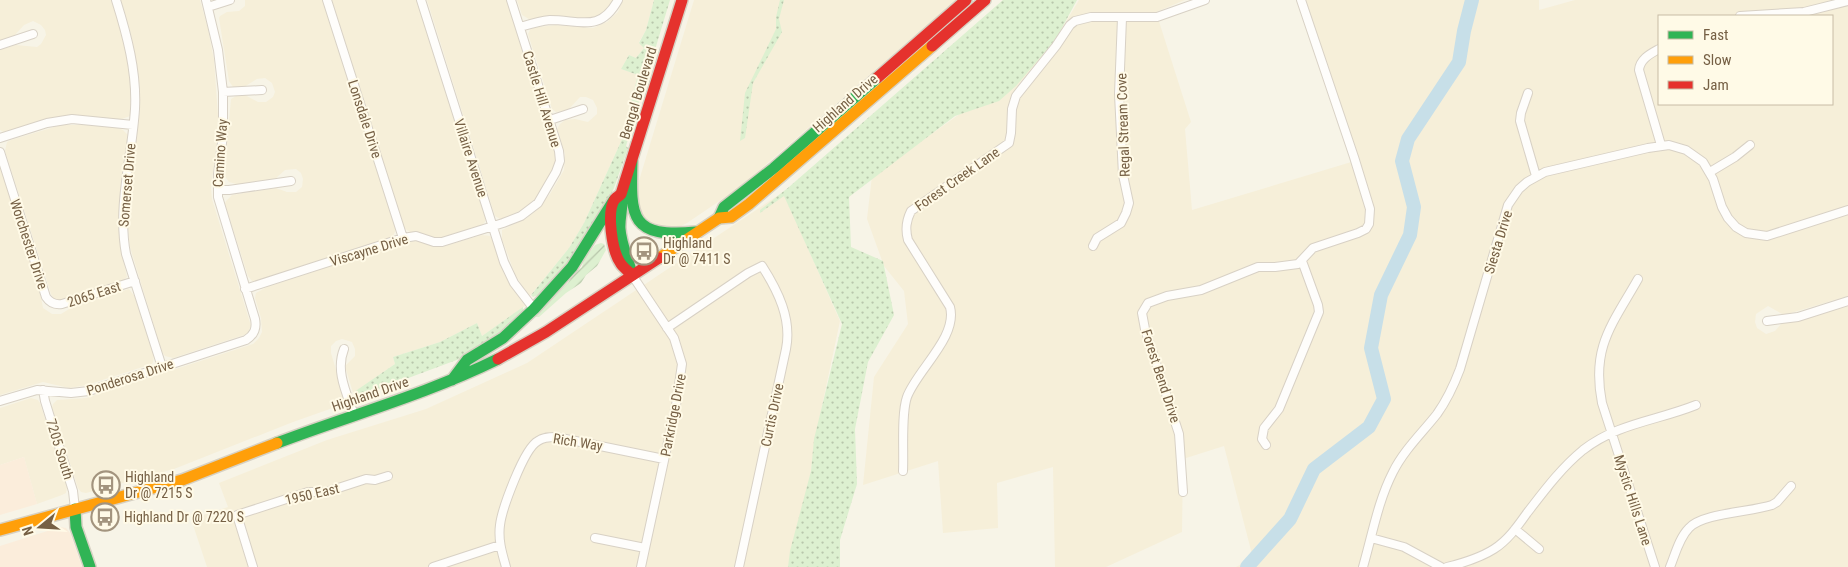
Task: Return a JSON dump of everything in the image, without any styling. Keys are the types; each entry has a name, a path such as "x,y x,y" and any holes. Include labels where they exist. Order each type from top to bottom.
{"main road":[{"name":"Bengal Boulevard","path":"632,275 620,231 623,202 618,197 632,161 682,0"},
{"name":"Highland Drive","path":"719,218 724,207 768,172 966,0"},
{"name":"Highland Drive","path":"0,530 182,480 311,430 452,380 527,344 696,232 719,218 731,217 765,191 986,0"},
{"path":"632,161 634,213 641,224 652,231 668,234 696,232"},
{"path":"452,380 467,360 504,338 534,310 572,267 618,197"},
{"path":"75,509 76,527 90,567"}],"street":[{"name":"Somerset Drive","path":"116,0 131,55 135,84 133,125 122,224 126,254 162,367"},
{"path":"207,3 230,0"},
{"name":"Lonsdale Drive","path":"327,0 402,238"},
{"name":"Villaire Avenue","path":"421,0 508,272 534,310"},
{"name":"Castle Hill Avenue","path":"493,226 509,221 538,203 556,172 560,161 550,120 511,0"},
{"path":"520,27 548,20 580,23 595,22 613,10 618,0"},
{"name":"Forest Creek Lane","path":"903,471 907,397 939,346 948,328 951,313 950,307 908,240 906,229 908,216 917,206 1008,143 1016,96 1075,21 1083,18 1157,18 1205,0"},
{"name":"Forest Bend Drive","path":"1183,492 1179,434 1146,329 1142,313 1144,307 1155,300 1201,290 1258,267 1290,265 1302,261 1313,248 1366,229 1371,218 1352,147 1301,0"},
{"path":"1756,15 1804,12 1848,1"},
{"name":"Camino Way","path":"207,3 218,50 223,92 223,141 218,190 221,212 256,326 254,332"},
{"name":"Regal Stream Cove","path":"1093,246 1098,238 1121,223 1129,203 1123,175 1120,94 1122,18"},
{"path":"0,45 33,34"},
{"path":"1658,50 1642,60 1639,64 1639,70 1661,145"},
{"path":"223,92 262,90"},
{"path":"1528,93 1520,121 1536,176"},
{"path":"550,120 583,109"},
{"path":"0,138 47,123 72,119 133,125"},
{"name":"Siesta Drive","path":"1363,567 1385,491 1393,472 1412,443 1437,414 1453,387 1508,205 1519,189 1536,176 1558,168 1661,145 1669,145 1686,150 1703,162 1710,172 1728,218 1736,227 1746,233 1768,236 1848,210"},
{"path":"1710,172 1735,157 1750,145"},
{"name":"Worchester Drive","path":"0,152 46,297 54,304"},
{"path":"218,190 291,181"},
{"name":"Viscayne Drive","path":"245,289 402,238 416,236 434,242 442,242 493,226"},
{"path":"1266,445 1262,440 1264,428 1279,409 1319,312 1302,261"},
{"name":"Curtis Drive","path":"667,328 748,273 762,266 770,279 788,324 788,337 740,567"},
{"name":"Parkridge Drive","path":"632,275 674,338 682,364 678,396 641,567"},
{"name":"Mystic Hills Lane","path":"1638,279 1608,332 1601,349 1598,367 1599,385 1602,403 1655,567"},
{"name":"2065 East","path":"54,304 62,304 135,281"},
{"path":"1767,321 1798,317 1848,301"},
{"name":"Ponderosa Drive","path":"0,401 44,390 80,393 246,340 254,332"},
{"path":"344,349 340,360 340,369 354,415"},
{"name":"7205 South","path":"44,390 45,401 73,491 75,509"},
{"path":"1447,567 1486,554 1502,544 1566,465 1585,449 1612,432 1636,423 1675,414 1696,405"},
{"name":"Rich Way","path":"506,567 500,545 502,512 525,455 537,441 546,437 556,437 664,459"},
{"name":"1950 East","path":"253,567 237,515 308,492 326,492 366,479 375,480 388,476"},
{"path":"1670,567 1684,535 1693,524 1707,518 1772,505 1791,486"},
{"path":"1516,529 1539,549"},
{"path":"595,538 645,548"},
{"path":"1372,538 1404,547 1441,567"},
{"path":"433,567 500,545"}],"shaded area":[{"path":"0,0 111,0 126,47 131,82 130,116 119,120 70,115 39,122 5,133 0,130 0,50 16,45 37,47 46,35 41,25 33,21 24,25 14,36 0,41"},
{"path":"121,0 200,0 214,60 218,116 211,188 212,199 251,326 247,334 173,358 165,356 162,352 130,247 127,218 140,109 140,87 132,38"},
{"path":"245,0 323,0 396,230 389,239 255,281 252,281 248,276 225,204 226,201 232,195 276,188 287,192 296,192 302,187 303,179 301,173 296,169 285,170 275,179 240,185 229,182 224,175 231,99 236,96 245,95 258,102 266,102 273,97 275,92 272,83 265,78 257,79 244,87 233,87 229,81 219,18 227,12 239,11 245,6"},
{"path":"332,0 417,0 486,217 485,222 481,226 439,238 410,232 404,228"},
{"path":"427,0 507,0 556,156 552,173 538,196 529,206 507,217 500,219 495,216"},
{"path":"517,0 614,0 610,8 598,17 588,20 552,16 529,19 522,15"},
{"path":"623,0 654,0 646,30 639,42 644,48 636,58 629,55 621,69 638,75 624,135 584,223 569,248 529,297 515,274 502,239 502,230 527,218 537,210 550,194 564,170 565,154 557,129 560,124 565,120 575,119 588,122 597,114 597,108 593,100 580,97 568,110 556,112 552,109 528,34 531,28 555,25 593,28 607,22 618,12"},
{"path":"694,0 956,0 740,187 687,223 671,231 645,224 634,197"},
{"path":"1079,0 1185,0 1156,12 1191,122 1185,129 1192,210 1358,160 1306,0 1539,0 1539,10 1575,0 1848,0 1848,296 1784,315 1768,306 1756,314 1755,322 1757,328 1766,334 1775,331 1782,323 1805,319 1848,306 1848,567 1236,567 1253,558 1224,446 1183,459 1182,532 1106,567 1055,567 1053,467 997,483 998,528 943,533 938,461 863,485 874,377 908,324 904,291 884,266 867,219 872,176 964,111 1013,89 1064,25"},
{"path":"61,125 118,128 128,135 118,223 127,277 122,281 61,301 55,300 51,294 5,151 7,142 11,140"},
{"path":"0,164 38,282 43,308 52,314 61,314 74,306 129,289 135,297 154,354 152,364 87,385 69,388 43,382 0,395"},
{"path":"783,192 840,321 819,420 805,506 790,567 207,567 191,519 228,507 219,483 327,440 426,409 527,363"},
{"path":"482,235 490,236 504,274 525,306 482,336 477,323 440,342 393,357 395,364 353,393 345,366 355,356 355,349 352,342 342,339 336,341 331,346 331,353 345,400 344,404 174,469 86,493 81,492 78,488 52,408 57,400 86,398 253,344 262,332 261,318 255,298 256,293 267,287 401,243 415,241 442,247"},
{"path":"31,398 38,400 40,403 67,487 66,493 37,504 24,457 0,465 0,408"},
{"path":"24,457 37,504 0,515 0,465"},
{"path":"60,527 66,528 70,533 82,567 0,567 0,546"}],"green space":[{"path":"654,0 670,0 626,146 628,148 614,188 583,244 543,293 533,297 531,295 569,248 584,223 624,135 638,75 621,69 629,55 636,58 644,48 639,43 646,30"},
{"path":"780,0 784,0 779,19 782,32 753,83 745,138 740,141 745,93 776,29 776,17"},
{"path":"1003,0 1077,0 1056,39 1016,86 999,101 955,116 849,197 851,247 883,261 894,315 868,362 855,429 857,484 840,540 840,567 788,567 790,551 811,471 814,439 842,324 784,196 760,213 760,210 789,187"},
{"path":"604,244 606,250 597,266 586,275 581,283 566,293 539,317 535,317 582,267 584,259 595,245"},
{"path":"523,307 523,315 509,328 462,358 360,396 355,395 354,392 395,364 393,357 440,342 477,323 482,336"}],"waterway":[{"path":"1247,567 1290,519 1314,469 1369,427 1384,399 1371,348 1381,295 1410,235 1414,207 1402,161 1408,139 1459,62 1472,0"}],"traffic: fast":[{"path":"719,218 724,207 774,168 877,78"},
{"path":"632,161 632,197 634,211 639,220 647,227 658,232 696,232"},
{"path":"621,194 621,235 632,275"},
{"path":"452,380 467,360 503,338 534,309 572,267 614,200"},
{"path":"277,443 416,394 498,359"},
{"path":"75,509 76,527 90,567"}],"traffic: slow":[{"path":"659,258 719,218 731,217 749,204 932,46"},
{"path":"0,530 182,480 277,443"}],"traffic: jam":[{"path":"632,275 621,264 615,250 611,232 612,205 621,194 682,0"},
{"path":"877,78 966,0"},
{"path":"932,46 985,0"},
{"path":"498,359 546,332 659,258"}],"place":[{"name":"Highland Dr @ 7411 S","path":"644,251"},
{"name":"Highland Dr @ 7215 S","path":"106,485"},
{"name":"Highland Dr @ 7220 S","path":"105,517"}]}
